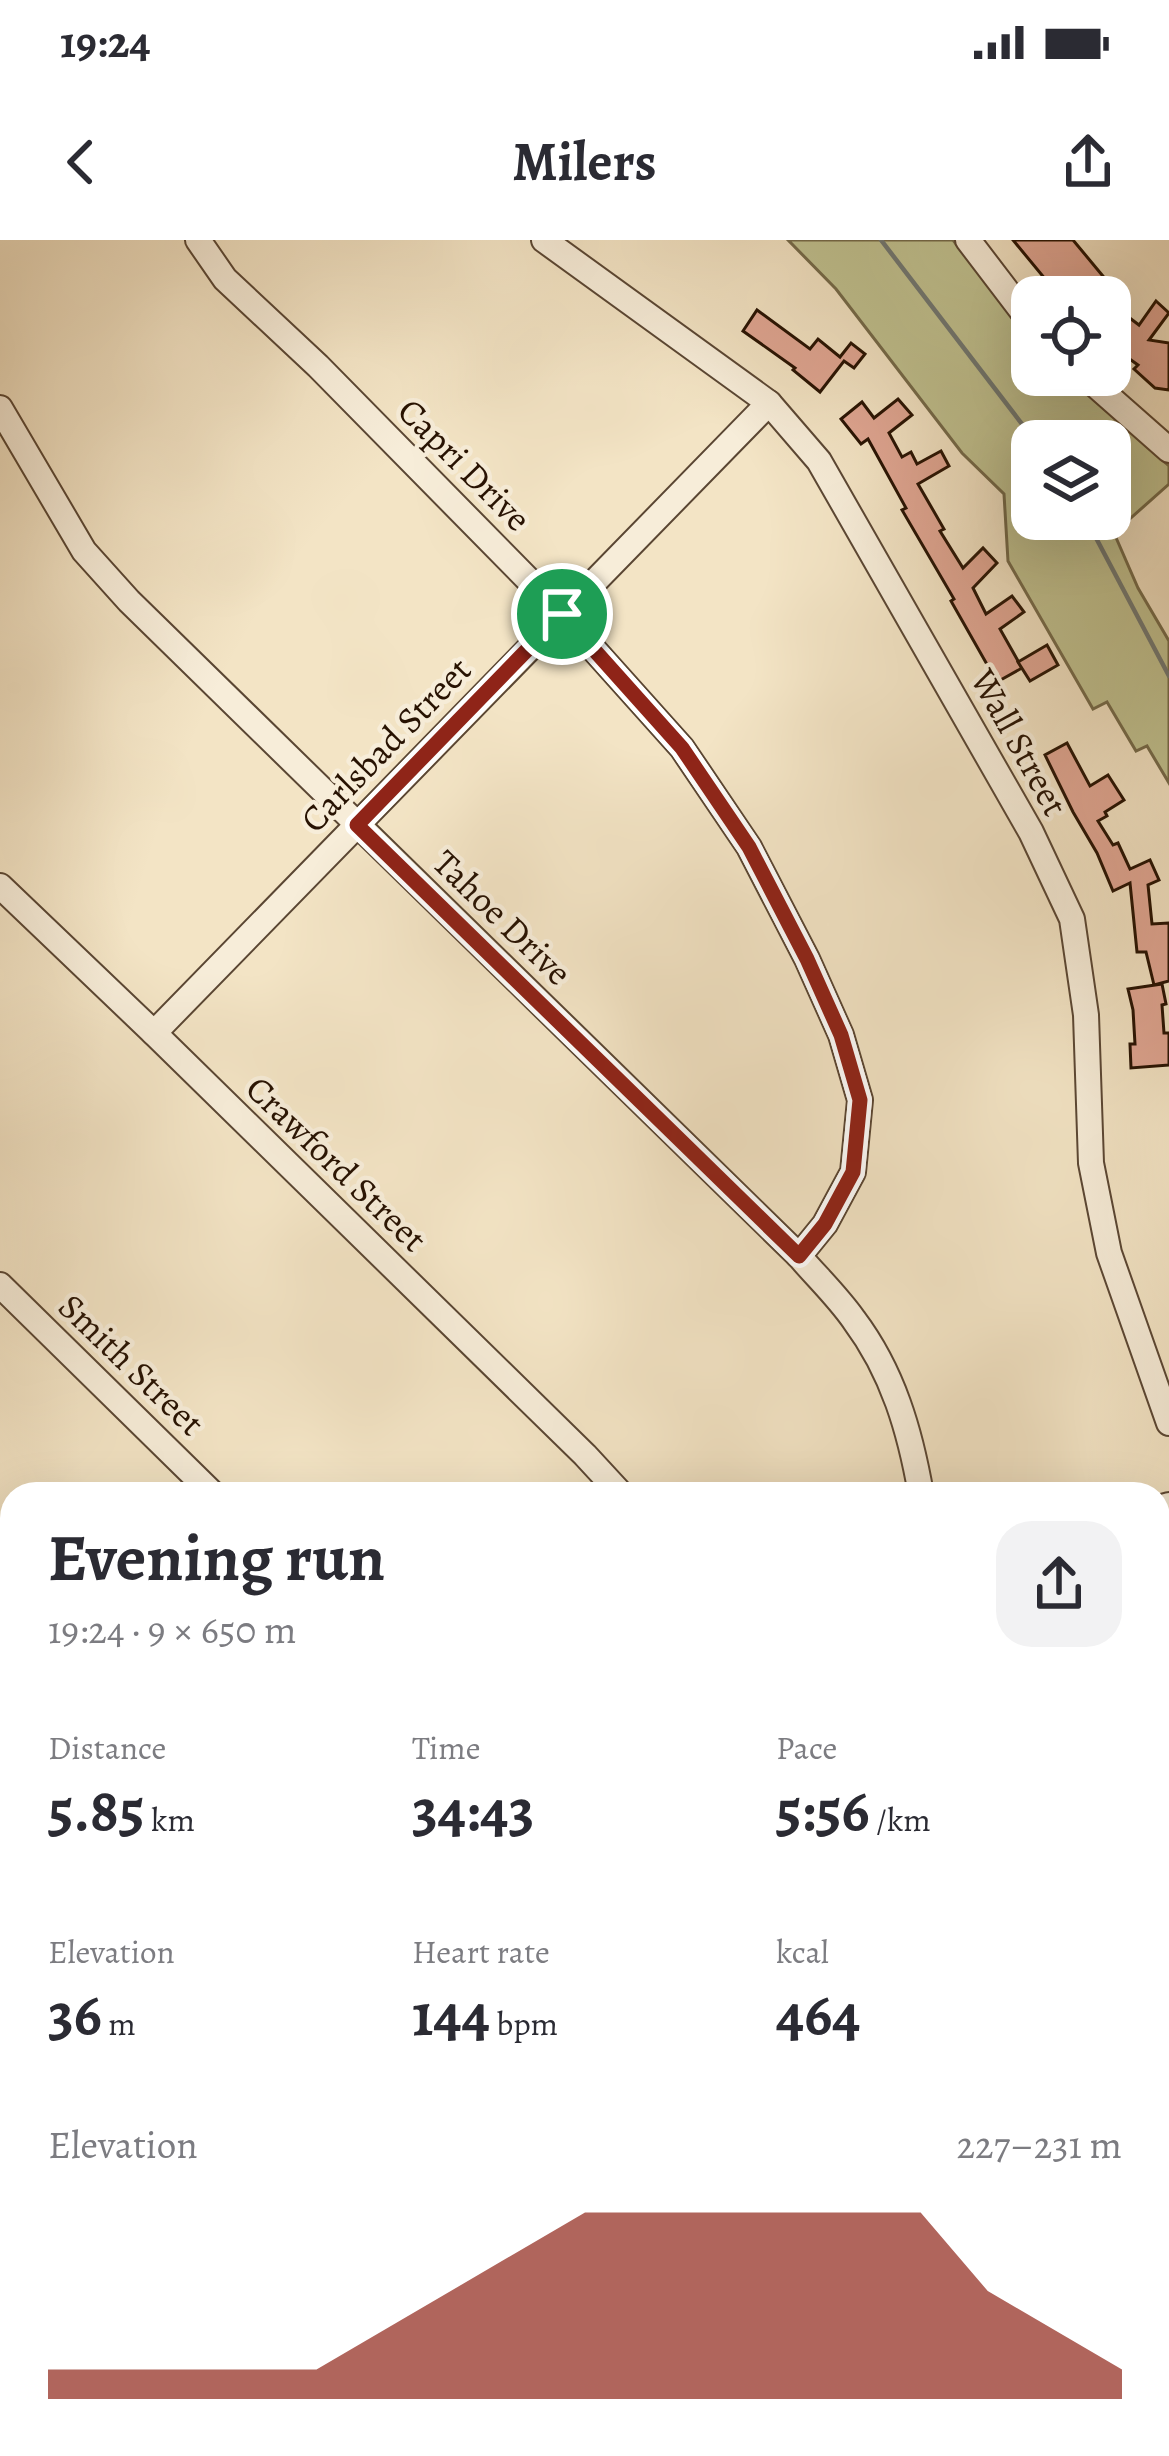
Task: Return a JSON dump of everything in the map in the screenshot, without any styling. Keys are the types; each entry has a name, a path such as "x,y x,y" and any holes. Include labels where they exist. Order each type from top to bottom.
{"street":[{"name":"Capri Drive","path":"198,240 225,279 562,614 682,748 749,847 841,1035 860,1100 853,1172 825,1224 799,1256"},
{"name":"Wall Street","path":"544,240 769,403 819,461 1031,832 1072,919 1086,1015 1090,1163 1109,1253 1169,1423"},
{"path":"968,240 1011,296"},
{"path":"1108,396 1169,450"},
{"name":"Carlsbad Street","path":"154,1033 769,403"},
{"name":"Tahoe Drive","path":"0,409 84,551 129,601 799,1256 855,1321 890,1378 911,1438 919,1482"},
{"name":"Crawford Street","path":"0,886 610,1482"},
{"name":"Smith Street","path":"0,1285 201,1482"}],"green space":[{"path":"788,240 953,240 1011,315 1011,396 1090,396 1117,420 1011,420 1011,540 1117,540 1169,641 1169,783 1147,746 1136,751 1107,702 1093,709 1008,561 1004,494 962,453 836,289"},
{"path":"1131,432 1169,466 1169,484 1131,518"}],"building":[{"path":"1013,240 1073,240 1103,276 1043,276"},
{"path":"1156,301 1169,313 1149,340 1169,343 1169,390 1155,388 1134,369 1138,365 1131,360 1131,319 1139,325"},
{"path":"757,310 810,349 818,339 840,357 851,343 865,354 854,368 844,361 820,392 743,331"},
{"path":"898,399 912,415 889,433 902,457 911,452 917,464 941,451 949,466 918,484 944,529 940,531 963,568 983,548 997,563 973,588 986,614 1012,596 1024,612 1000,629 1022,668 997,682 868,439 861,444 841,419 862,402 874,418"},
{"path":"1047,645 1058,665 1030,681 1018,662"},
{"path":"1067,743 1090,786 1108,775 1124,800 1098,821 1113,845 1118,843 1130,869 1150,860 1159,880 1148,885 1152,924 1169,923 1169,981 1154,985 1146,952 1137,952 1130,883 1113,891 1045,755"},
{"path":"1162,984 1169,1065 1131,1068 1130,1044 1135,1044 1128,989"}],"waterway":[{"path":"881,240 1019,420"},
{"path":"1097,540 1169,676"}],"route":[{"path":"562,614 682,748 749,847 841,1035 860,1100 853,1172 825,1224 799,1256 357,825 562,614"}]}
